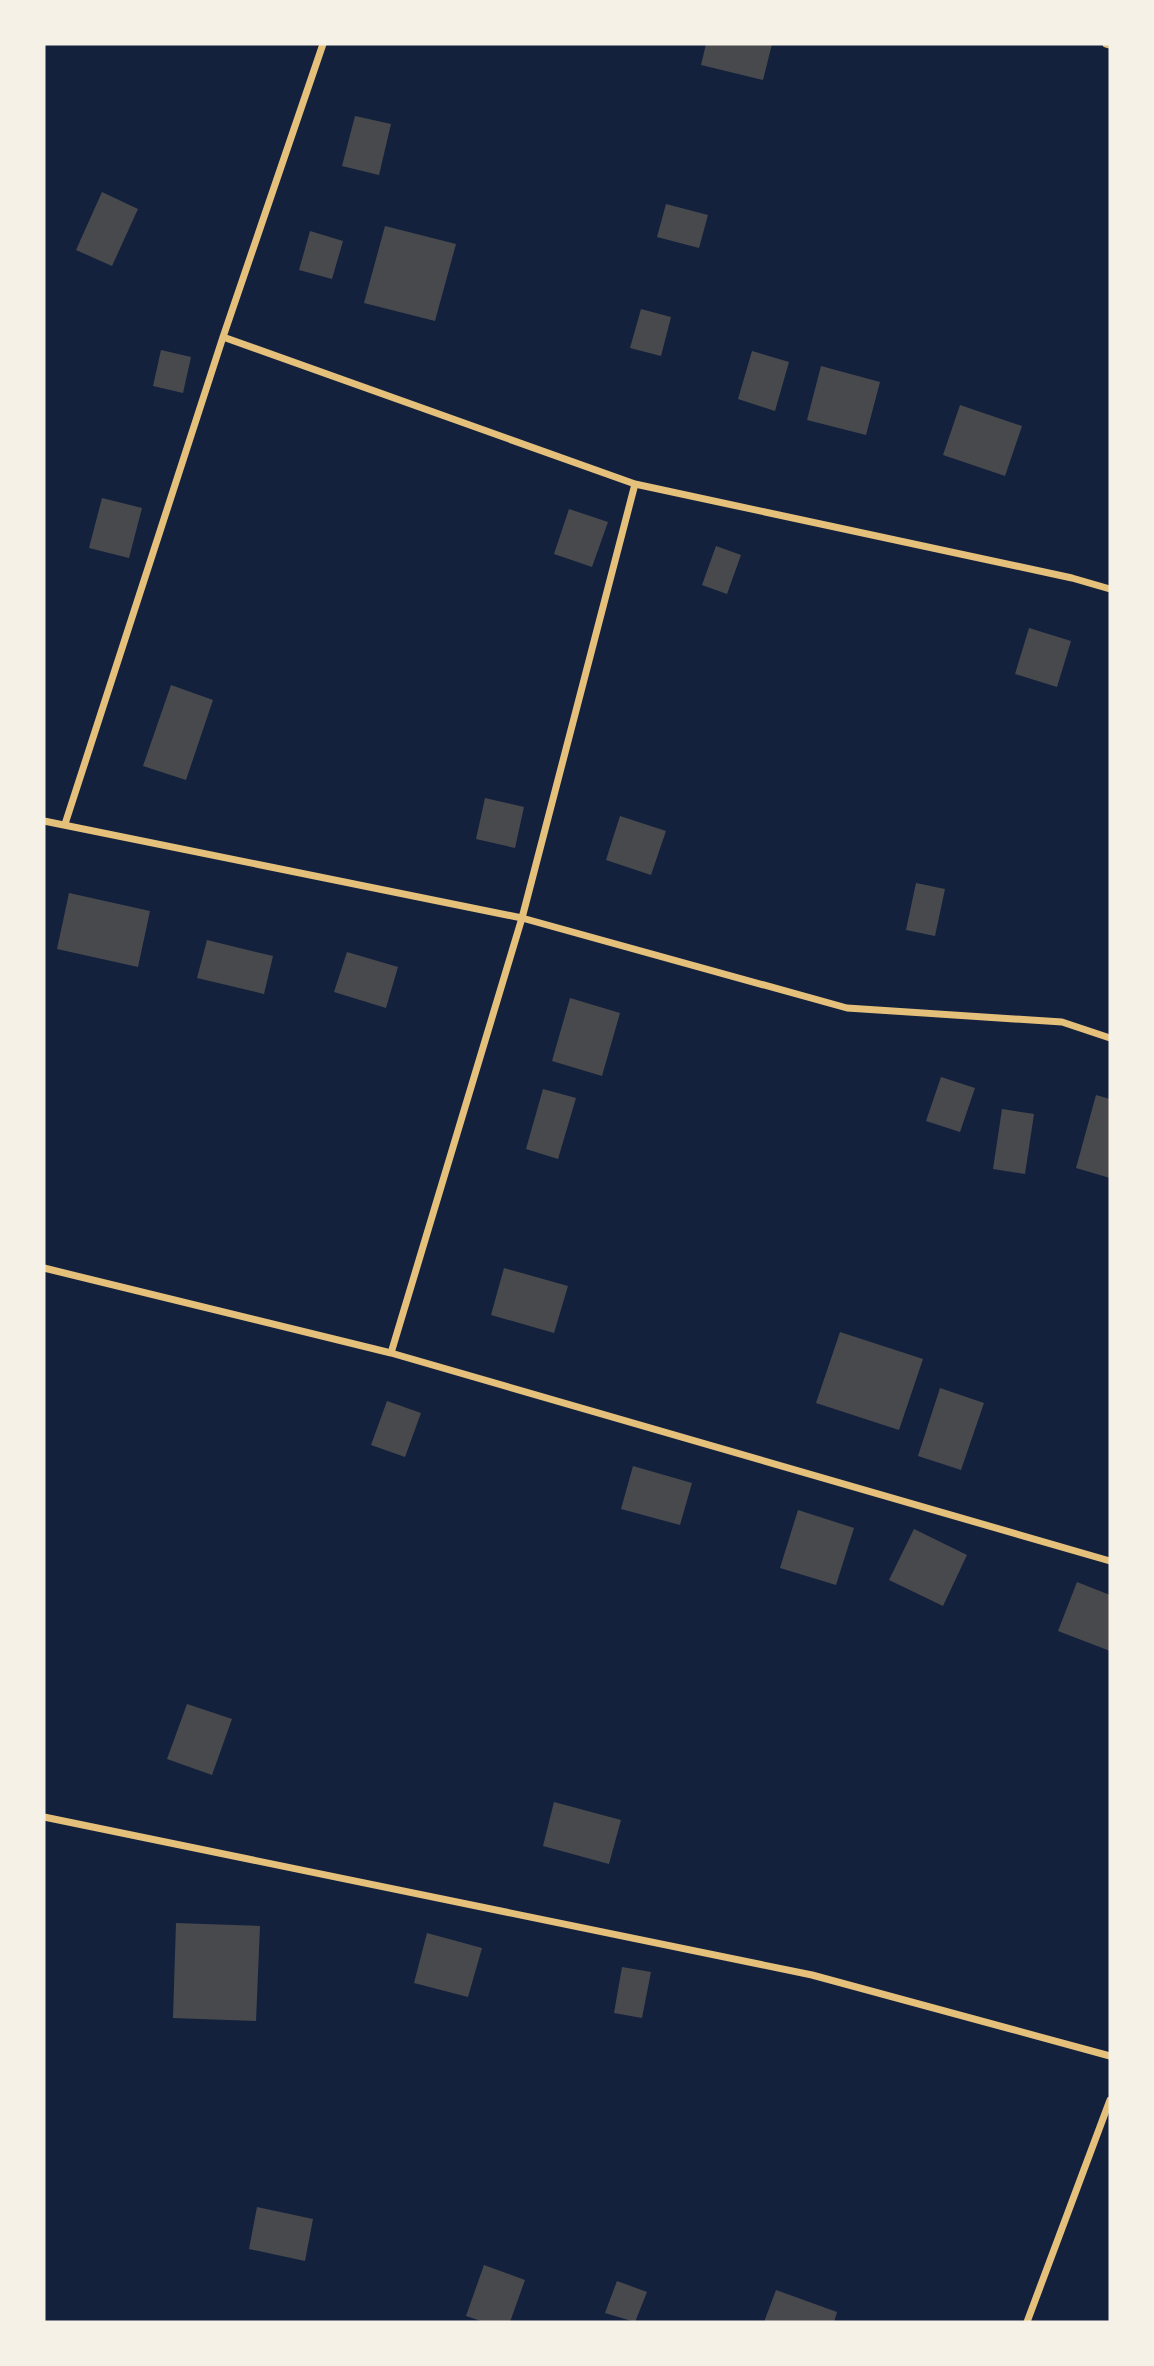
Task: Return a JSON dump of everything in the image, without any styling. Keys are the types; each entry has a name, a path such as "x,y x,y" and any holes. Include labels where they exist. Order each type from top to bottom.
{"street":[{"path":"65,824 223,337 323,44"},
{"path":"223,337 635,484 1072,578 1110,589"},
{"path":"391,1353 522,918 635,484"},
{"path":"44,821 522,918 847,1008 1062,1022 1110,1038"},
{"path":"44,1268 391,1353 1110,1561"},
{"path":"44,1817 812,1975 1110,2056"},
{"path":"1027,2322 1110,2100"}],"building":[{"path":"706,44 772,44 763,80 701,65"},
{"path":"355,116 391,124 379,175 342,166"},
{"path":"102,192 138,209 112,266 76,250"},
{"path":"666,204 708,215 699,248 657,237"},
{"path":"385,226 456,244 435,321 364,303"},
{"path":"310,231 343,241 332,279 299,270"},
{"path":"641,309 671,317 661,356 630,348"},
{"path":"161,350 191,357 183,393 153,386"},
{"path":"752,351 789,362 775,411 738,399"},
{"path":"821,366 880,382 866,435 807,420"},
{"path":"960,405 1022,426 1005,476 943,455"},
{"path":"102,498 142,508 129,558 89,548"},
{"path":"569,509 608,522 592,567 554,554"},
{"path":"716,546 741,555 727,594 702,585"},
{"path":"1029,628 1071,641 1057,687 1015,674"},
{"path":"171,685 213,700 186,780 143,766"},
{"path":"485,798 524,807 515,848 476,839"},
{"path":"620,816 666,831 651,875 606,860"},
{"path":"916,883 945,889 935,936 906,930"},
{"path":"69,893 150,911 138,967 57,949"},
{"path":"207,940 273,956 264,994 197,978"},
{"path":"347,952 398,967 386,1008 334,992"},
{"path":"570,998 620,1013 602,1076 552,1061"},
{"path":"941,1077 975,1088 960,1132 926,1121"},
{"path":"543,1089 576,1098 558,1159 526,1149"},
{"path":"1096,1095 1110,1099 1110,1178 1076,1168"},
{"path":"1002,1109 1034,1114 1025,1174 993,1169"},
{"path":"504,1268 568,1286 554,1333 491,1315"},
{"path":"840,1332 923,1359 899,1430 816,1403"},
{"path":"940,1388 984,1403 961,1470 918,1456"},
{"path":"387,1401 421,1413 405,1457 371,1445"},
{"path":"633,1466 692,1483 680,1525 621,1509"},
{"path":"798,1510 854,1528 836,1585 780,1568"},
{"path":"914,1529 967,1555 943,1606 889,1580"},
{"path":"1077,1582 1110,1595 1110,1651 1058,1631"},
{"path":"187,1704 232,1719 212,1775 167,1759"},
{"path":"554,1802 621,1820 609,1864 543,1846"},
{"path":"176,1923 260,1926 256,2021 173,2018"},
{"path":"427,1933 482,1948 468,1997 414,1983"},
{"path":"622,1967 651,1972 642,2018 614,2013"},
{"path":"257,2207 313,2219 305,2261 249,2249"},
{"path":"484,2265 525,2280 510,2322 484,2322 466,2316"},
{"path":"617,2281 647,2292 635,2322 605,2313"},
{"path":"776,2290 837,2312 834,2322 764,2322"}]}
